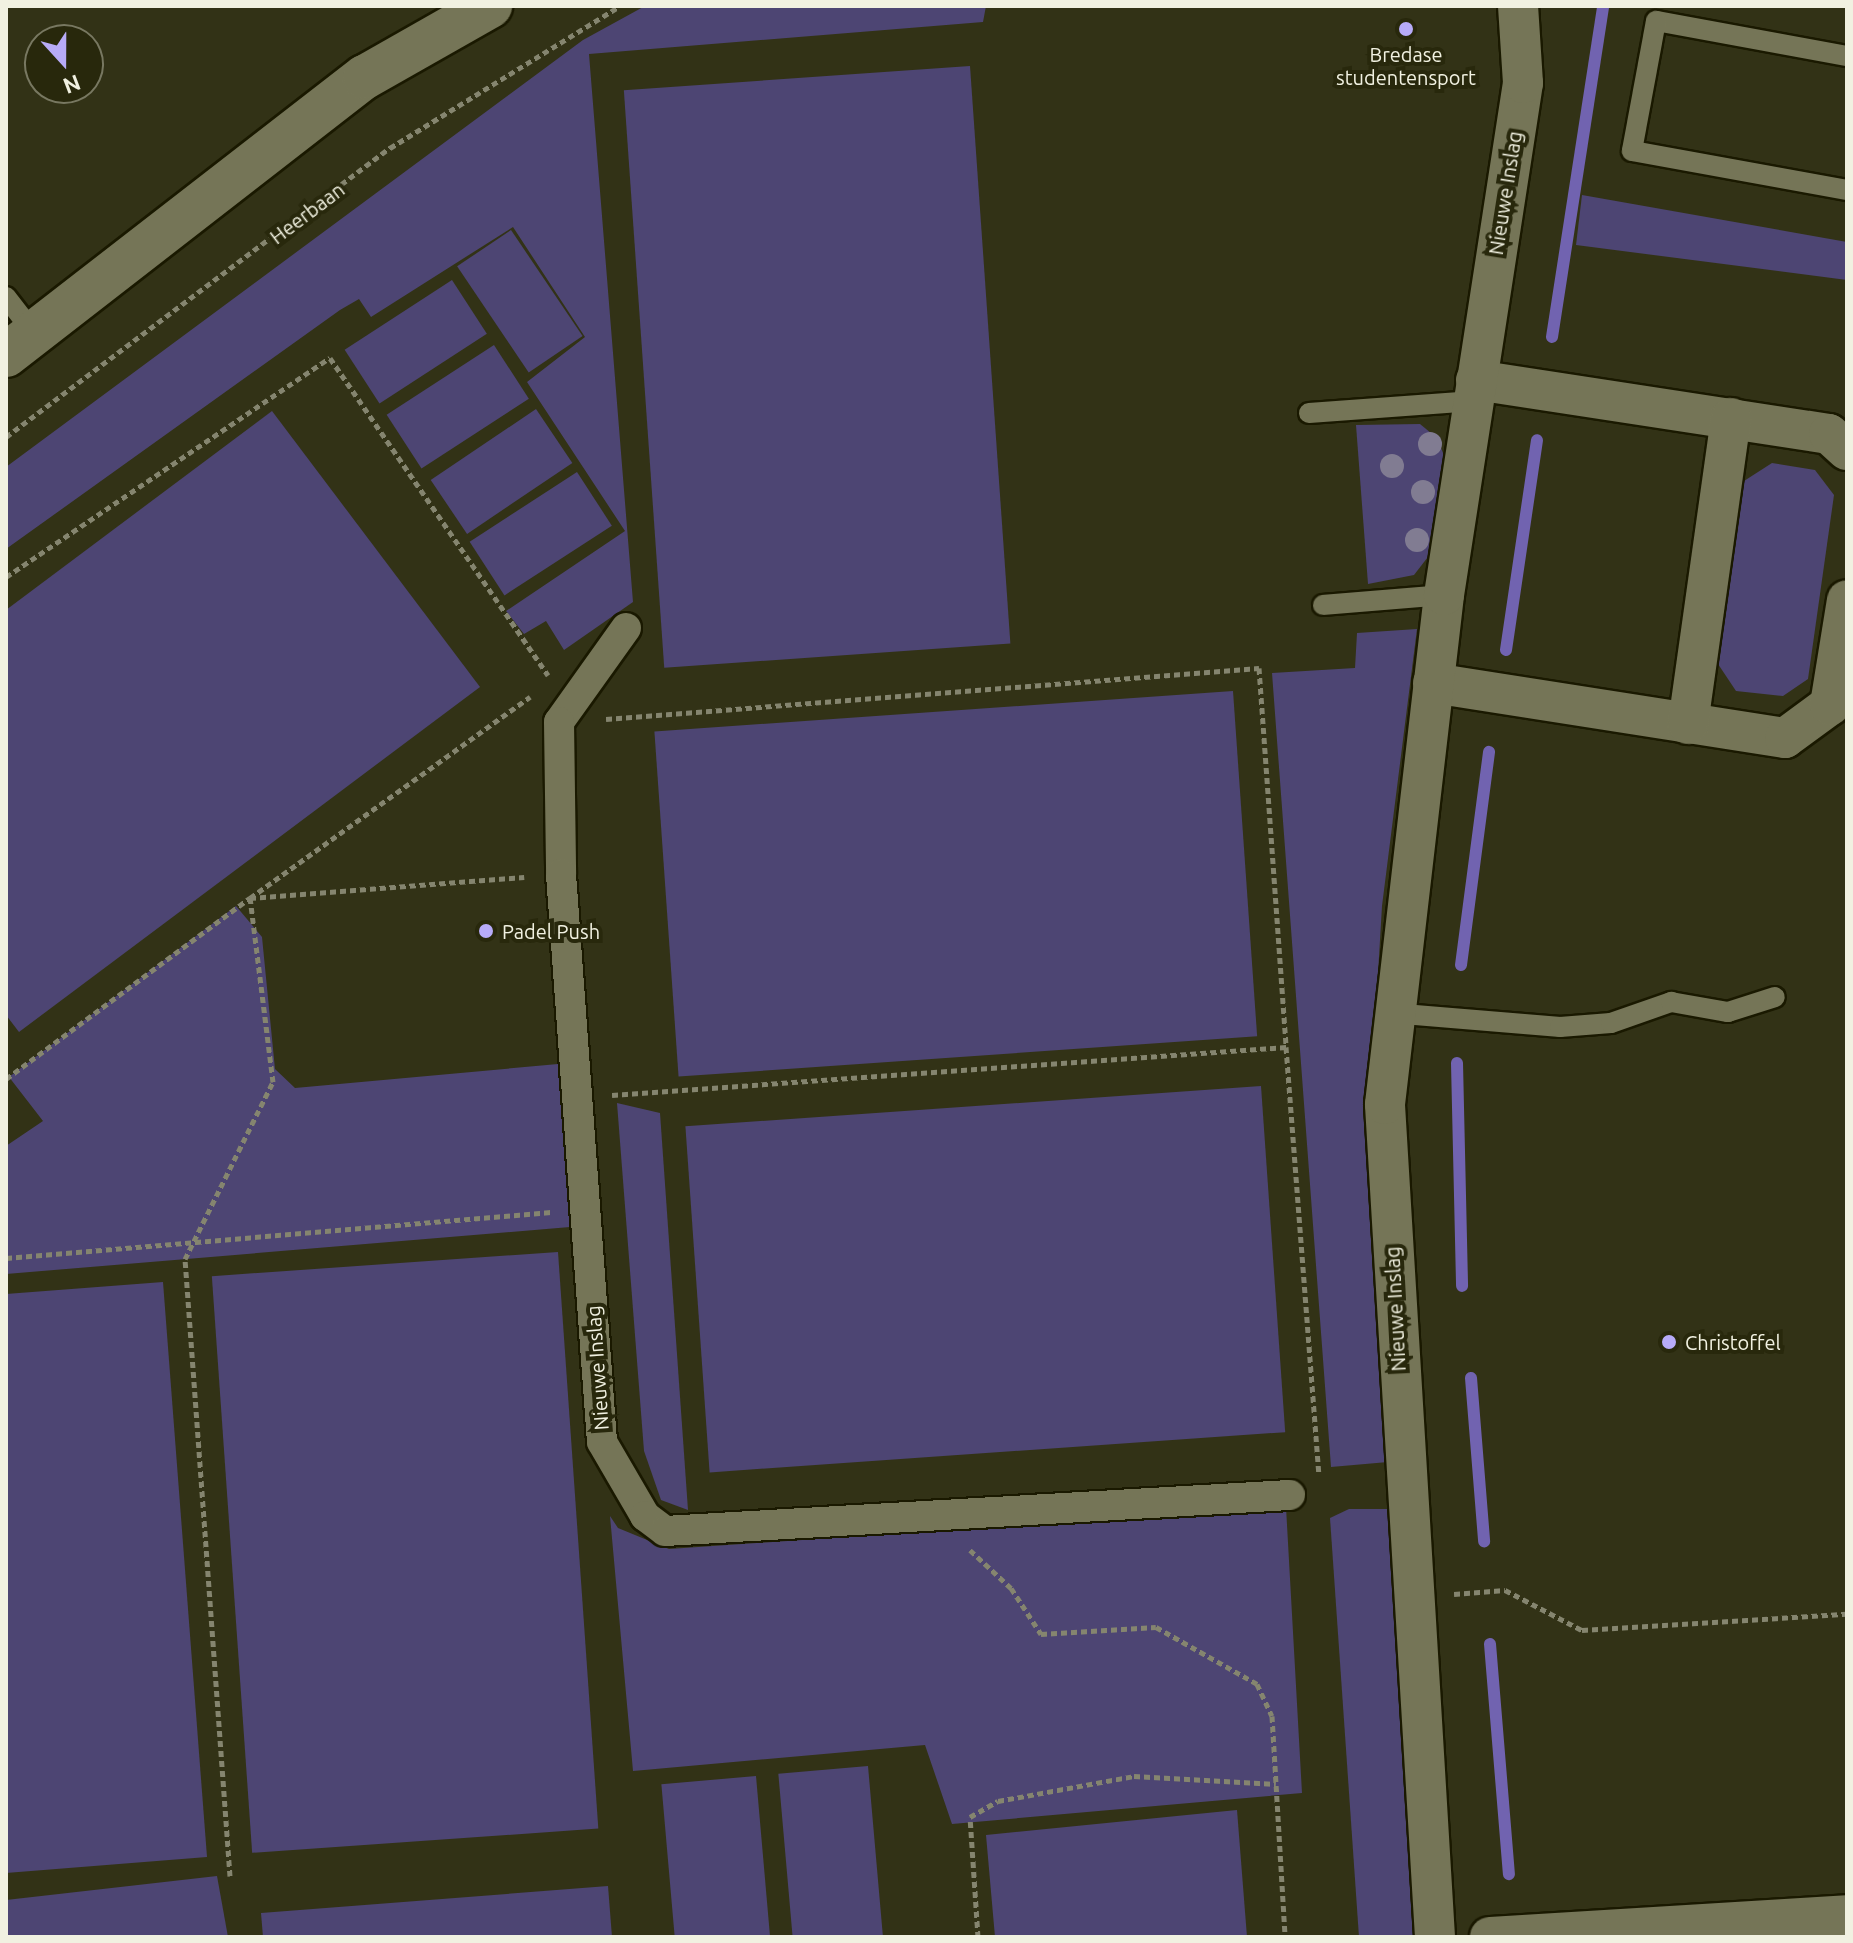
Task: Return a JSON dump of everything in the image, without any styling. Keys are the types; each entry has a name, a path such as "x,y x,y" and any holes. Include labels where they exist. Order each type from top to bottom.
{"street":[{"path":"20,344 365,77 490,6"},
{"name":"Nieuwe Inslag","path":"1435,1937 1412,1598 1385,1104 1390,1013 1444,595 1523,83 1518,6"},
{"path":"1475,391 1731,418 1829,434 1847,450"},
{"path":"1688,724 1731,418"},
{"path":"1433,683 1785,738 1809,727 1830,705 1847,600"},
{"path":"559,722 626,628"},
{"name":"Nieuwe Inslag","path":"559,722 561,874 602,1442 645,1516 665,1531 1290,1495"},
{"path":"1490,1937 1847,1915"}],"lane":[{"path":"1847,56 1656,21 1632,151 1847,190"},
{"path":"6,297 20,344"},
{"path":"1309,413 1475,391"},
{"path":"1323,605 1444,595"},
{"path":"1390,1013 1560,1027 1611,1023 1671,1002 1728,1012 1775,997"}],"path":[{"name":"Heerbaan","path":"6,437 390,148 620,6"},
{"path":"6,577 330,358 552,681"},
{"path":"559,722 1259,668 1320,1477"},
{"path":"6,1079 250,898 564,672"},
{"path":"250,898 561,874"},
{"path":"230,1876 185,1259 273,1082 250,898"},
{"path":"577,1098 1286,1047"},
{"path":"6,1258 585,1209"},
{"path":"959,1514 964,1544 1011,1588 1041,1634 1156,1627 1257,1684 1272,1716 1285,1937"},
{"path":"1412,1598 1505,1590 1582,1630 1847,1614"},
{"path":"978,1937 970,1817 998,1801 1134,1776 1276,1784"}],"shaded area":[{"path":"645,6 986,6 983,22 589,54 633,602 564,650 546,621 524,634 506,611 625,531 527,382 585,337 513,227 371,317 359,299 340,310 6,549 6,467 583,40"},
{"path":"970,66 1010,644 664,668 624,90"},
{"path":"1582,195 1847,242 1847,280 1576,245"},
{"path":"511,230 583,336 529,372 457,266"},
{"path":"452,280 487,334 380,403 345,350"},
{"path":"494,345 529,399 422,468 387,415"},
{"path":"536,409 572,463 467,534 431,480"},
{"path":"272,411 480,687 19,1032 6,1015 6,610"},
{"path":"1420,424 1437,438 1445,458 1431,553 1414,575 1368,584 1356,425"},
{"path":"1772,463 1815,470 1834,495 1808,679 1783,696 1736,691 1718,664 1744,481"},
{"path":"577,472 612,526 505,595 470,542"},
{"path":"1417,629 1382,906 1371,1092 1388,1462 1331,1467 1272,673 1355,668 1357,633"},
{"path":"1233,691 1257,1036 679,1077 654,731"},
{"path":"236,906 262,937 275,1069 295,1088 558,1064 570,1227 6,1274 6,1146 43,1121 9,1077"},
{"path":"1261,1086 1285,1432 710,1472 685,1126"},
{"path":"617,1103 660,1113 688,1510 661,1500 644,1451"},
{"path":"558,1252 598,1829 252,1853 212,1276"},
{"path":"163,1282 207,1857 6,1873 6,1294"},
{"path":"1286,1507 1302,1793 952,1824 925,1745 633,1771 610,1516 618,1528 669,1549"},
{"path":"1349,1509 1390,1509 1419,1937 1359,1937 1330,1518"},
{"path":"868,1766 883,1937 793,1937 778,1774"},
{"path":"756,1776 770,1937 675,1937 661,1784"},
{"path":"1237,1810 1247,1937 995,1937 986,1835"},
{"path":"217,1876 228,1937 6,1937 6,1900"},
{"path":"608,1886 612,1937 263,1937 261,1913"}],"waterway":[{"path":"1552,337 1603,6"},
{"path":"1506,650 1537,440"},
{"path":"1461,965 1489,752"},
{"path":"1457,1063 1462,1286"},
{"path":"1471,1378 1484,1541"},
{"path":"1490,1644 1509,1874"}],"place":[{"name":"Bredase studentensport","path":"1406,29"},
{"name":"Padel Push","path":"486,931"},
{"name":"Christoffel","path":"1669,1342"}]}
